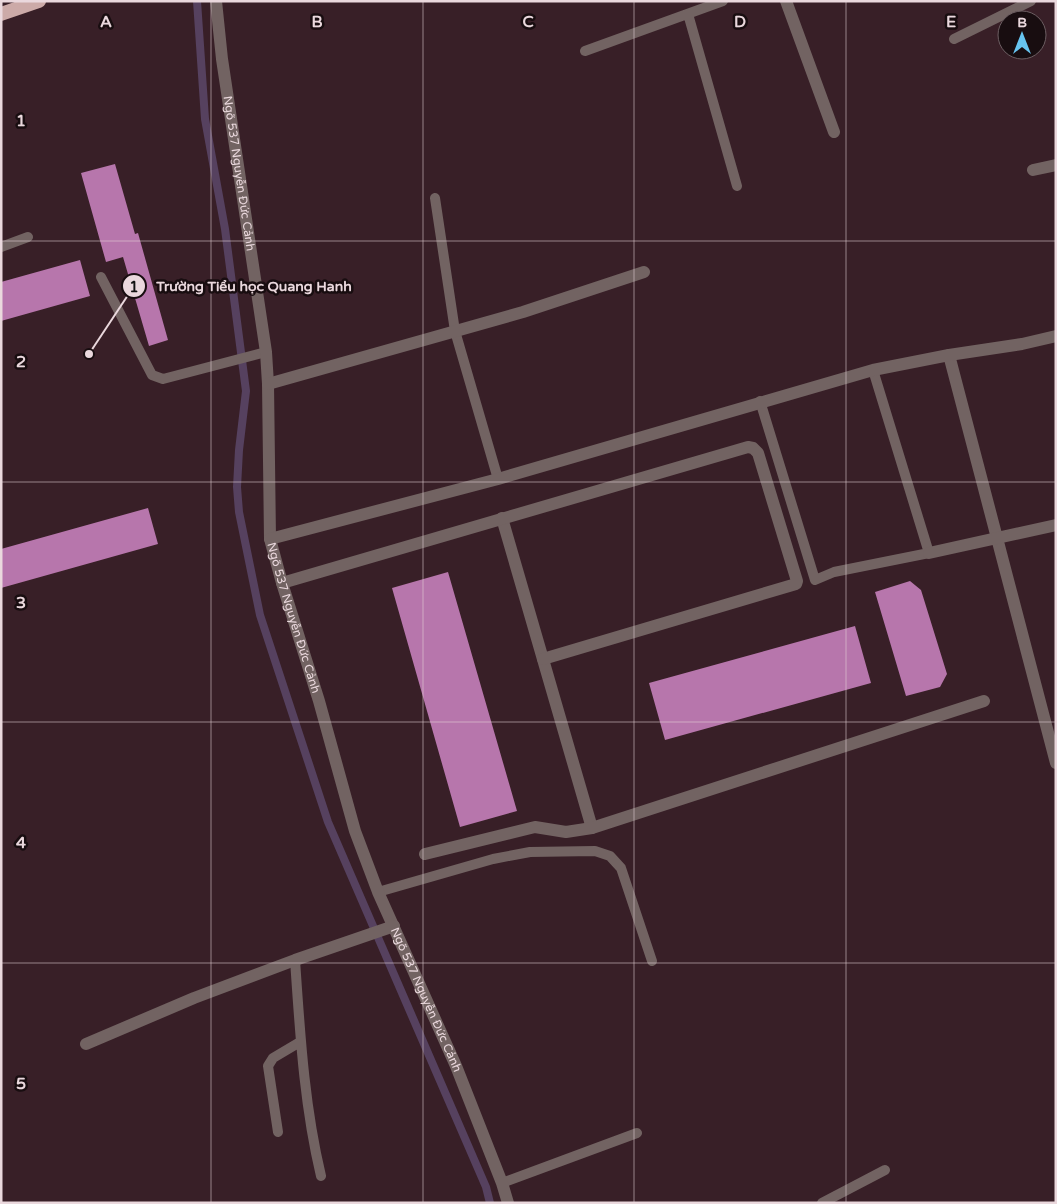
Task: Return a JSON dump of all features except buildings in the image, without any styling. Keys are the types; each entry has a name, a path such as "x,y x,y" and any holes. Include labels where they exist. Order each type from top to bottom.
{"highway":[{"path":"1,14 39,1"}],"street":[{"name":"Ngõ 537 Nguyễn Đức Cảnh","path":"216,1 222,58 266,352 270,539 319,701 355,831 378,892 389,928 456,1066 508,1203"},
{"path":"786,1 834,132"},
{"path":"1033,170 1056,166"},
{"path":"268,384 524,312 644,272"},
{"path":"270,539 498,479 760,401 873,370 949,355 1022,344 1056,336"},
{"path":"949,355 997,538 1050,721 1056,763"},
{"path":"282,583 738,450 753,448 758,453 797,581 796,584 543,659"},
{"path":"502,518 592,828"},
{"path":"929,553 1056,525"},
{"path":"425,854 535,827 566,832 592,828 984,701"},
{"path":"86,1044 194,998 295,960 389,928"}],"lane":[{"path":"585,51 723,1"},
{"path":"954,39 1031,1"},
{"path":"688,14 737,186"},
{"path":"435,198 456,331 498,479"},
{"path":"1,247 28,237"},
{"path":"101,278 152,375 162,379 266,352"},
{"path":"760,401 815,580 834,572 929,553 873,370"},
{"path":"378,892 492,858 530,852 595,851 610,856 621,868 652,961"},
{"path":"295,960 300,1042 313,1145 321,1176"},
{"path":"278,1132 268,1066 273,1058 300,1042"},
{"path":"502,1183 637,1133"},
{"path":"822,1203 885,1170"}],"waterway":[{"path":"197,1 205,119 225,229 246,391 239,450 237,487 239,512 260,615 328,822 486,1187 490,1203"}],"place":[{"name":"Trường Tiểu học Quang Hanh","path":"89,354"}]}
